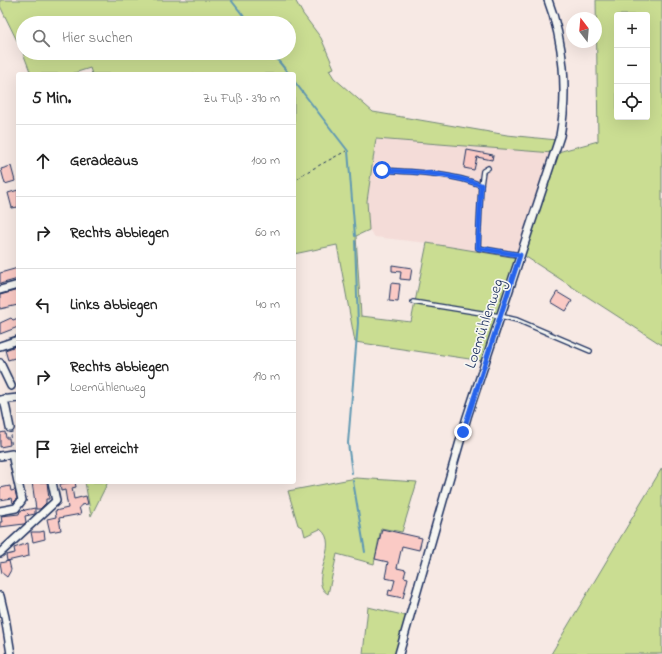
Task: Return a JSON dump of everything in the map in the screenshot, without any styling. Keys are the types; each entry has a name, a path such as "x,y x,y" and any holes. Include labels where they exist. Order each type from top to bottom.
{"street":[{"name":"Loemühlenweg","path":"399,654 467,417 555,153 564,113 564,83 560,54 548,0"},
{"path":"0,290 16,286"},
{"path":"0,346 16,341"},
{"path":"0,363 11,386"},
{"path":"10,428 2,400 16,398"},
{"path":"0,456 12,454 16,473"},
{"path":"0,511 16,508 22,500 18,484"},
{"path":"0,553 56,501 52,484"},
{"path":"0,596 11,654"}],"lane":[{"path":"488,168 483,171 481,185 478,248 520,255"},
{"path":"382,170 430,172 466,179 481,185"},
{"path":"413,302 518,320 590,351"}],"path":[{"path":"296,181 303,174 346,151"},
{"path":"10,428 12,454"},
{"path":"19,504 34,522"}],"shaded area":[{"path":"376,139 553,153 517,258 427,243 375,237 369,230 367,201"}],"green space":[{"path":"0,0 295,0 303,14 321,38 334,68 329,70 334,78 373,112 507,135 557,140 553,153 376,139 367,201 369,230 356,236 361,316 411,322 427,243 517,258 483,361 355,342 337,245 296,254 296,72 91,72 90,68 77,72 30,72 26,60 296,60 296,16 16,16 16,39 0,6"},
{"path":"596,0 662,0 662,345 523,255 558,152 598,141 597,48 602,48 602,12 596,12"},
{"path":"662,468 662,654 551,654"},
{"path":"356,478 417,482 402,532 381,528 374,564 337,554 328,594 322,588 321,581 327,544 326,536 320,529 305,536 303,528 298,525 288,491"},
{"path":"85,484 107,484 91,516"},
{"path":"368,607 407,616 397,654 363,654"}],"building":[{"path":"467,150 493,155 492,160 477,157 474,170 464,168"},
{"path":"11,166 15,181 5,184 1,169"},
{"path":"16,191 16,207 12,208 8,193"},
{"path":"392,265 412,268 410,280 400,279 401,272 392,271"},
{"path":"16,269 16,280 0,284 0,273"},
{"path":"391,283 400,284 398,302 389,301"},
{"path":"16,291 16,305 0,309 0,295"},
{"path":"557,292 572,301 566,311 551,302"},
{"path":"11,318 13,320 16,319 16,328 0,334 0,323"},
{"path":"16,346 16,358 8,360 5,350"},
{"path":"5,432 6,438 9,438 10,445 0,447 0,433"},
{"path":"32,484 47,484 49,499 46,499 46,503 40,509 36,509"},
{"path":"60,484 75,484 76,487 72,488 74,499 86,496 88,504 81,505 81,507 79,507 81,514 59,518 61,530 50,532 47,519 56,517 55,511 68,508 65,490 61,491"},
{"path":"10,486 11,491 15,490 17,499 13,503 12,498 0,500 0,488"},
{"path":"35,508 35,514 25,516 26,522 24,524 0,527 0,522 2,522 1,516 19,514 20,511"},
{"path":"382,529 422,538 419,550 402,546 397,568 406,570 404,577 408,578 403,598 388,595 389,590 392,591 395,580 385,578 388,562 375,559"},
{"path":"44,531 45,539 33,542 31,532"},
{"path":"28,543 29,556 7,561 6,555 15,553 14,548"},
{"path":"9,561 11,570 7,577 2,573 0,563"}],"waterway":[{"path":"231,0 244,16"},
{"path":"278,60 287,72"},
{"path":"296,84 348,151 355,236"},
{"path":"352,473 348,443 358,323 355,241"},
{"path":"353,481 365,552"}],"route":[{"path":"382,170 430,172 466,179 481,185 478,248 520,255 463,432"}]}
